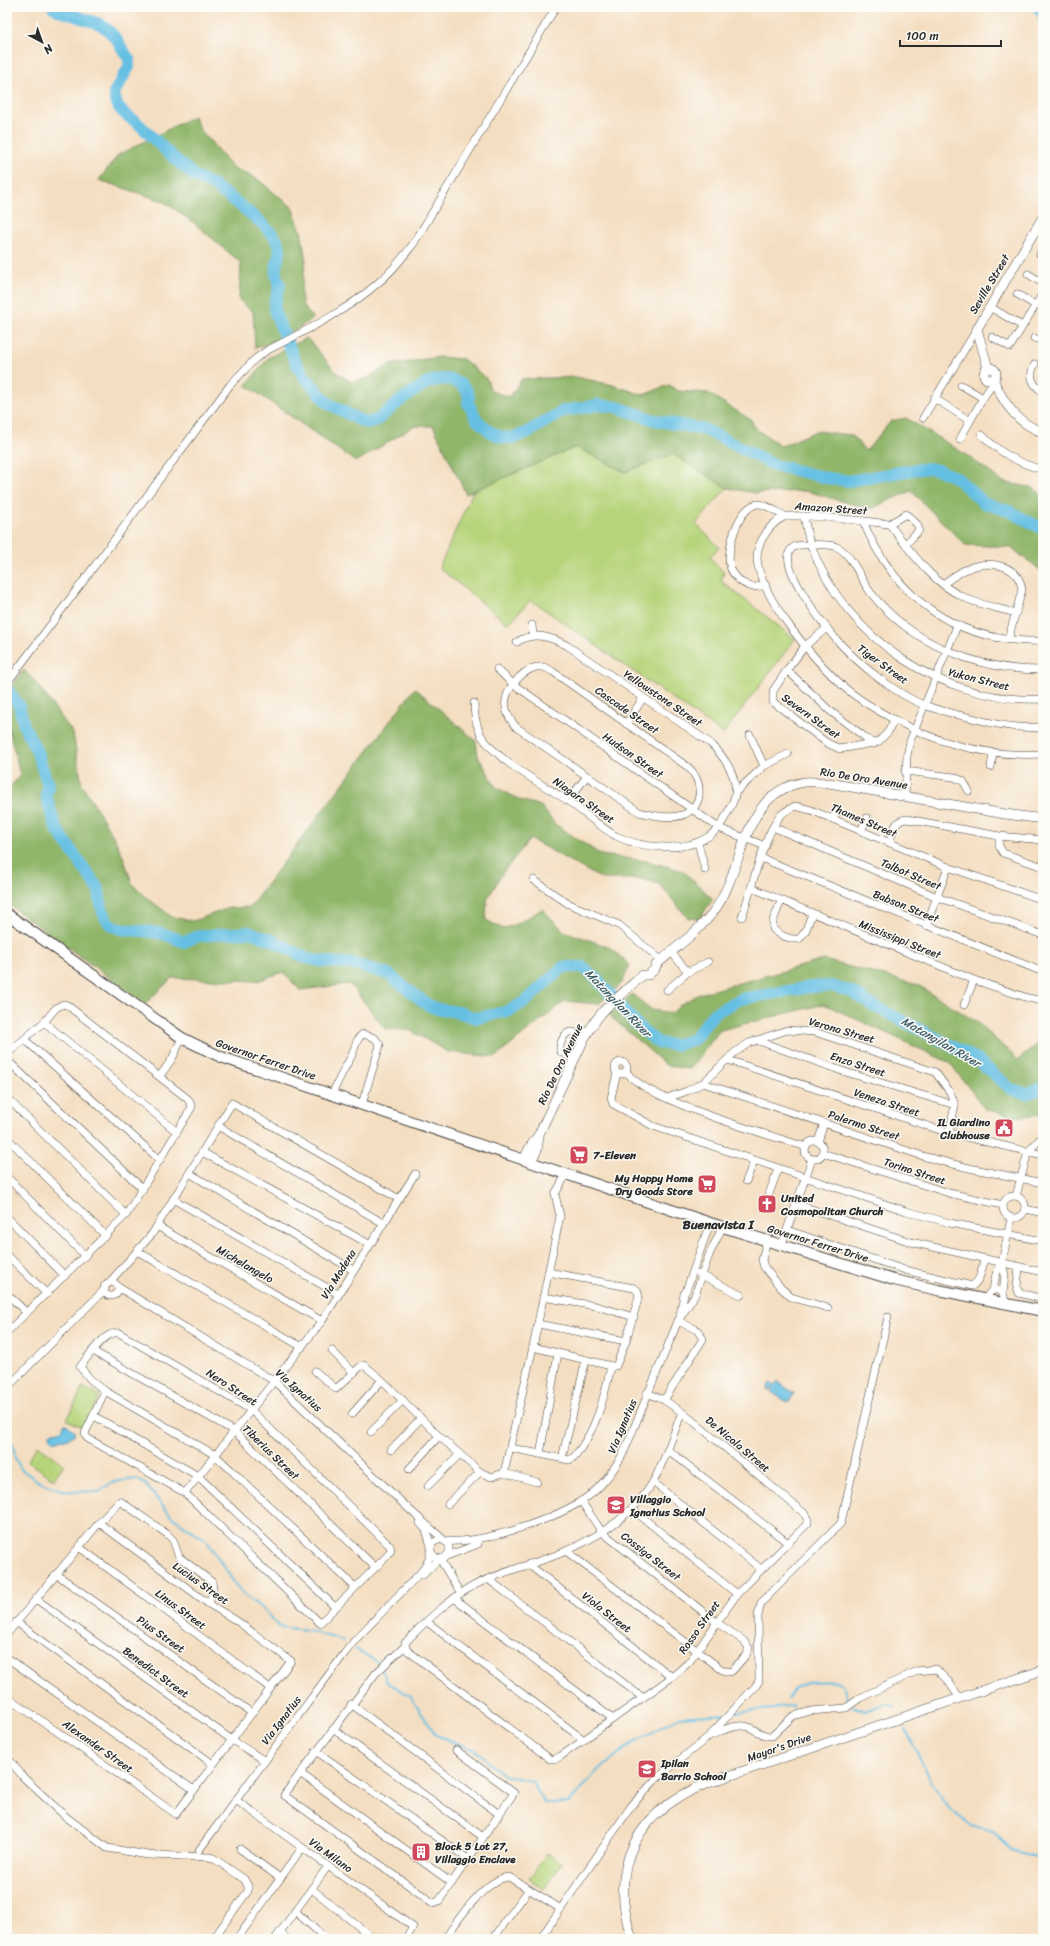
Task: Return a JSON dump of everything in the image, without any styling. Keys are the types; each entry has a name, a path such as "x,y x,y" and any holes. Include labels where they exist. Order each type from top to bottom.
{"main road":[{"name":"Governor Ferrer Drive","path":"7,914 182,1038 221,1057 562,1171 710,1223 767,1239 894,1280 1043,1311"}],"street":[{"path":"7,683 230,385 255,359 266,351 304,332 345,308 380,282 414,243 556,7"},
{"name":"Seville Street","path":"993,380 996,376 996,371 993,368 988,368 977,329 1043,217"},
{"path":"1028,274 1043,284"},
{"path":"992,337 1010,347 1043,293"},
{"path":"1017,294 1035,305"},
{"path":"990,307 1022,326"},
{"path":"923,418 977,329"},
{"path":"1034,338 1043,341"},
{"path":"1035,364 1031,373 1031,378 1034,384 1043,392"},
{"path":"960,439 993,380"},
{"path":"993,380 1004,401 1016,416 1026,424 1043,432"},
{"path":"961,386 983,398"},
{"path":"934,398 970,420"},
{"path":"982,435 997,450 1010,458 1043,470"},
{"path":"766,585 754,588 749,587 736,576 730,567 729,562 731,542 740,519 752,507 762,504 785,516"},
{"path":"906,544 919,530 917,524 906,514 889,524 924,568 950,590 973,602 1016,613"},
{"name":"Amazon Street","path":"889,524 804,516 785,516 768,529 759,548 757,558 766,585 787,622 805,646 846,688 894,720 954,745 993,753 1043,754"},
{"name":"Yukon Street","path":"804,516 810,545 831,586 853,616 870,634 896,656 936,679 956,687 1000,698 1017,700 1043,699"},
{"path":"863,521 880,557 895,577 926,607 957,626 984,635 1008,640 1043,641"},
{"name":"Tiger Street","path":"810,545 798,545 792,548 787,558 789,567 798,584 827,628 860,664 881,680 925,706 988,722 1014,726 1043,727"},
{"path":"810,545 834,546 841,550 846,555 864,586 894,618 946,652 992,665 1022,670 1043,670"},
{"path":"943,584 968,568 992,564 1011,569 1021,582 1022,590 1008,640"},
{"path":"517,642 533,635 532,626"},
{"path":"904,796 905,771 910,741 957,626"},
{"name":"Severn Street","path":"827,628 805,646 773,691 772,698 776,705 833,747 845,748 874,744"},
{"name":"Yellowstone Street","path":"533,635 546,636 568,646 710,743 720,752 731,772 736,792"},
{"name":"Cascade Street","path":"587,776 524,733 512,722 505,708 504,699 513,684 527,670 544,667 552,671 688,767 696,774 700,794 692,809"},
{"name":"Hudson Street","path":"497,669 513,684 719,828 765,846"},
{"path":"787,670 829,710 874,744 882,740 894,720"},
{"path":"626,724 643,698"},
{"name":"Niagara Street","path":"474,702 476,723 481,734 508,765 568,801 616,835 626,839 668,847 684,846 698,843 719,828"},
{"path":"750,735 764,766"},
{"path":"991,767 993,753"},
{"path":"719,828 733,802 736,792 764,766 788,754"},
{"path":"905,771 954,777 963,781 969,791"},
{"path":"568,801 587,776 639,812 650,815 673,816 684,814 692,809"},
{"name":"Rio De Oro Avenue","path":"528,1160 530,1147 539,1134 585,1037 604,1010 643,975 648,975 652,972 659,962 707,919 726,889 752,820 766,801 782,789 805,782 829,783 1005,814 1043,818"},
{"name":"Thames Street","path":"742,917 765,846 774,827 780,816 795,806 804,807 948,867 1043,900"},
{"path":"833,819 837,809"},
{"path":"861,831 867,818"},
{"path":"890,843 895,825 902,819 999,836 1043,840"},
{"name":"Talbot Street","path":"774,827 937,897 1043,935"},
{"path":"999,836 999,846 1003,853 1043,867"},
{"path":"698,843 705,870"},
{"name":"Babson Street","path":"761,858 926,926 1043,972"},
{"path":"926,926 948,867"},
{"path":"534,880 567,903 619,925 659,962"},
{"name":"Mississippi Street","path":"752,888 974,980 1028,998 1043,1001"},
{"path":"781,901 773,921 773,928 780,934 790,938 799,939 802,936 812,914"},
{"path":"671,952 688,972"},
{"path":"667,990 688,972 708,962"},
{"path":"964,1005 974,980"},
{"path":"7,1054 44,1022 56,1008 63,1004 67,1005 160,1076 191,1104 191,1110 126,1216 7,1332"},
{"path":"44,1022 177,1132"},
{"name":"Verona Street","path":"667,1098 703,1083 741,1047 756,1040 787,1030 815,1032 932,1070 946,1085 955,1106"},
{"path":"574,1060 560,1051 562,1040 568,1032 585,1037"},
{"path":"332,1094 345,1065 352,1056 358,1040 363,1034 370,1036 375,1038 380,1044 362,1104"},
{"path":"160,1076 172,1060 182,1038"},
{"path":"24,1039 160,1160"},
{"name":"Enzo Street","path":"756,1040 842,1071 955,1106"},
{"path":"7,1060 143,1189"},
{"name":"Veneza Street","path":"728,1060 949,1133 1043,1155"},
{"path":"806,1147 686,1107 638,1085 626,1071 625,1064 620,1062 616,1065 617,1073 611,1098 614,1106 653,1126 906,1211 950,1223 1043,1241"},
{"path":"617,1073 622,1074 626,1071"},
{"name":"Palermo Street","path":"703,1083 926,1157 969,1168 1043,1183"},
{"path":"7,1098 126,1216"},
{"path":"113,1296 106,1294 117,1272 137,1251 157,1226 232,1104 399,1199"},
{"path":"949,1133 955,1106"},
{"path":"818,1142 824,1123"},
{"path":"218,1126 383,1223"},
{"path":"1016,1196 1028,1152 1043,1136"},
{"path":"7,1138 106,1236"},
{"path":"811,1142 818,1142 823,1148 823,1153 818,1158 812,1159 806,1154 806,1147 811,1142"},
{"path":"202,1152 369,1244"},
{"name":"Torino Street","path":"823,1153 949,1193 1003,1205"},
{"path":"782,1244 812,1159"},
{"path":"746,1181 754,1161"},
{"path":"769,1194 778,1169"},
{"path":"504,1473 511,1448 560,1216 556,1194 562,1171"},
{"path":"189,1173 354,1270"},
{"name":"Via Modena","path":"184,1493 322,1321 369,1244 415,1174"},
{"path":"7,1177 85,1256"},
{"path":"1016,1196 1024,1200 1025,1210 1020,1217 1011,1218 1004,1213 1003,1205 1007,1198 1016,1196"},
{"path":"173,1199 338,1294"},
{"path":"796,1204 911,1242 984,1260 1043,1272"},
{"path":"1025,1210 1043,1213"},
{"path":"7,1217 65,1276"},
{"path":"986,1300 988,1294 993,1290 996,1274 1002,1263 1011,1218"},
{"name":"Via Ignatius","path":"111,1286 135,1298 274,1381 410,1510 446,1541 469,1542 533,1523 581,1501 596,1489 618,1464 627,1447 647,1393 678,1321 685,1293 710,1223"},
{"name":"Michelangelo","path":"157,1226 322,1321"},
{"name":"Via Ignatius","path":"678,1321 694,1296 709,1255 723,1226"},
{"path":"787,1230 905,1270 972,1286 977,1283 980,1278 984,1260"},
{"path":"767,1239 762,1260 764,1267 781,1288 791,1297 828,1308"},
{"path":"137,1251 302,1347"},
{"path":"700,1252 709,1255"},
{"path":"7,1255 47,1294"},
{"path":"1002,1263 1005,1275 1003,1293 1005,1298 1004,1303"},
{"path":"1019,1267 1016,1287 1019,1293 1043,1299"},
{"path":"533,1347 611,1366 617,1364 634,1317 639,1296 637,1290 634,1288 548,1272"},
{"path":"693,1272 702,1275 741,1296"},
{"path":"86,1308 102,1299 113,1296 118,1292 111,1286"},
{"path":"7,1388 86,1308 111,1286"},
{"path":"993,1290 998,1290 1003,1293"},
{"path":"7,1294 27,1313"},
{"name":"Via Ignatius","path":"113,1296 135,1298"},
{"path":"543,1297 596,1306 634,1317"},
{"path":"540,1939 632,1805 656,1779 708,1736 747,1696 759,1681 758,1616 761,1603 841,1523 888,1317"},
{"path":"664,1400 703,1339 697,1330 678,1321"},
{"path":"538,1324 626,1341"},
{"name":"Nero Street","path":"105,1391 92,1382 80,1367 110,1333 119,1333 251,1410 388,1543 391,1550 375,1567"},
{"path":"332,1350 354,1373"},
{"name":"Tiberius Street","path":"93,1351 234,1431 375,1567"},
{"path":"540,1454 558,1353"},
{"path":"562,1458 586,1360"},
{"path":"315,1371 336,1389 364,1365 382,1380 439,1436 480,1472 490,1477 504,1473 537,1482"},
{"path":"511,1448 569,1460 574,1457 597,1420 602,1406 611,1366"},
{"path":"352,1414 382,1380"},
{"path":"355,1587 215,1455 105,1391 85,1434 87,1438 184,1493 320,1623 375,1567"},
{"name":"De Nicola Street","path":"647,1393 664,1400 682,1412 804,1513 808,1520"},
{"path":"371,1432 403,1400"},
{"path":"456,1750 514,1792 439,1901 433,1903 284,1795 376,1672 405,1646 408,1639 457,1595 488,1579 566,1551 602,1532 618,1521 632,1508 653,1482 668,1450 682,1412"},
{"path":"94,1416 198,1476 335,1607"},
{"path":"391,1450 421,1418"},
{"path":"409,1469 439,1436"},
{"path":"668,1450 788,1543"},
{"path":"428,1486 460,1454"},
{"path":"448,1504 480,1472"},
{"path":"653,1482 761,1569"},
{"path":"7,1634 99,1523 120,1501 168,1534 173,1540 179,1557 212,1582 213,1590 209,1604"},
{"name":"Cossiga Street","path":"581,1501 602,1532 716,1622 746,1643 748,1648 746,1655 735,1668 728,1672 697,1651"},
{"path":"632,1508 736,1594"},
{"name":"Via Ignatius","path":"198,1850 355,1640 404,1591 426,1565 431,1549 426,1530 410,1510"},
{"name":"Rosso Street","path":"405,1646 408,1651 543,1754 550,1759 555,1759 643,1698 672,1677 689,1662 736,1594 806,1526 808,1520"},
{"name":"Lucius Street","path":"99,1523 209,1604 238,1621 291,1660 270,1688"},
{"name":"Via Ignatius","path":"404,1591 443,1558 510,1530"},
{"path":"435,1541 446,1541 450,1550 443,1558 434,1556 431,1549 435,1541"},
{"name":"Linus Street","path":"79,1547 270,1688"},
{"path":"566,1551 697,1651"},
{"path":"443,1558 457,1595 613,1719"},
{"name":"Viola Street","path":"528,1564 672,1677"},
{"name":"Pius Street","path":"56,1574 252,1712"},
{"path":"488,1579 643,1698"},
{"name":"Benedict Street","path":"36,1599 232,1740 265,1761"},
{"path":"16,1622 213,1764"},
{"path":"427,1622 584,1740"},
{"path":"7,1658 194,1790 270,1688"},
{"path":"708,1736 723,1730 741,1726 750,1727 768,1736 772,1736 793,1716 811,1711 846,1708 860,1698 904,1676 922,1670 936,1669 948,1681 960,1698"},
{"name":"Mayor's Drive","path":"632,1939 623,1902 625,1872 638,1837 652,1818 667,1804 687,1792 711,1782 1043,1670"},
{"name":"Alexander Street","path":"7,1697 176,1814 194,1790"},
{"path":"351,1704 499,1814"},
{"path":"333,1729 483,1837"},
{"path":"316,1752 468,1859"},
{"path":"7,1757 24,1778 65,1816 107,1848 148,1855 209,1857 244,1879 248,1886 248,1891 213,1939"},
{"path":"300,1774 452,1883"},
{"name":"Via Milano","path":"236,1800 413,1927 406,1939"},
{"path":"237,1939 302,1848"},
{"path":"240,1849 280,1878"},
{"path":"275,1939 328,1866"},
{"path":"445,1939 466,1908 493,1883 508,1877 561,1909"},
{"path":"312,1888 374,1939"},
{"path":"492,1939 530,1889"},
{"path":"295,1911 326,1939"},
{"path":"280,1932 287,1939"}],"green space":[{"path":"194,116 199,128 232,167 257,179 292,207 301,231 306,261 301,293 303,306 313,318 285,336 255,348 253,312 239,300 241,263 194,223 163,201 99,180 118,155"},
{"path":"307,338 335,371 351,382 366,379 390,365 439,357 463,359 487,379 491,391 509,397 522,379 576,377 613,385 643,395 669,385 678,391 708,393 751,420 756,429 782,446 816,431 851,435 866,451 891,421 906,418 968,456 1003,482 1034,488 1043,496 1043,572 1010,547 965,545 911,491 870,509 806,491 756,493 727,488 673,454 625,472 576,447 466,494 433,426 414,426 356,462 246,385 269,357"},
{"path":"576,447 625,472 673,454 727,488 696,524 719,547 710,557 724,573 721,581 795,639 723,734 531,600 508,624 439,568 473,491"},
{"path":"24,670 37,684 73,733 82,784 113,836 123,856 132,883 147,898 172,917 193,921 229,908 250,907 415,688 476,741 478,756 496,787 520,800 541,806 555,824 601,855 647,861 683,871 713,899 699,919 688,918 659,884 642,879 602,879 530,839 503,872 487,900 486,920 503,929 519,923 542,909 564,931 609,947 630,965 622,983 599,1004 565,1001 496,1057 448,1052 409,1030 385,1029 350,984 300,990 283,972 258,981 172,978 145,1004 7,903 7,791 20,775 7,721 7,693"},
{"path":"824,960 918,985 978,1023 1018,1060 1043,1040 1043,1114 1015,1117 985,1109 950,1063 824,1004 720,1030 690,1069 667,1066 609,1015 632,994 652,1010 672,1013 680,1005 699,994"},
{"path":"83,1387 100,1395 84,1428 67,1420"},
{"path":"38,1445 64,1464 54,1479 27,1461"},
{"path":"547,1853 562,1863 544,1889 529,1879"}],"water":[{"path":"778,1382 794,1393 789,1403 771,1392 773,1389 771,1388 769,1391 767,1389 770,1383 775,1386"},
{"path":"64,1424 67,1424 74,1431 74,1435 66,1440 62,1439 54,1441 50,1438 50,1433 62,1430"}],"waterway":[{"path":"53,7 60,11 100,24 108,30 116,39 129,59 129,67 114,93 118,107 139,124 172,157 193,174 214,186 239,205 269,230 275,238 280,249 275,271 280,285 274,305 275,313 296,363 304,376 328,403 361,421 368,423 377,420 401,400 428,382 443,379 453,380 462,385 467,391 469,397 468,403 477,420 492,433 503,438 512,438 526,433 563,411 598,405 617,407 654,420 706,430 774,465 827,478 849,481 912,470 929,468 938,470 957,478 984,503 1009,511 1043,529"},
{"path":"1038,7 1043,14"},
{"name":"Matangilan River","path":"7,689 19,705 24,726 37,752 48,785 46,796 56,828 99,890 101,906 105,917 110,924 116,928 168,935 184,942 198,936 249,932 272,940 306,958 319,961 354,964 388,974 428,1005 437,1009 458,1012 476,1018 509,1011 526,1001 563,967 583,967 596,978 636,1024 658,1043 676,1045 694,1039 714,1013 741,999 811,987 831,986 850,991 874,1006 975,1058 1011,1089 1026,1094 1043,1088"},
{"path":"7,1435 14,1448 15,1458 21,1469 46,1485 66,1491 99,1492 112,1482 136,1479 145,1484 172,1517 207,1541 237,1587 245,1596 266,1611 278,1626 308,1630 343,1641"},
{"path":"355,1649 378,1662 380,1666"},
{"path":"382,1670 387,1682 410,1696 436,1735 475,1750 503,1775 532,1781 544,1803 569,1803 598,1770 634,1742 679,1717 726,1714"},
{"path":"787,1699 795,1688 809,1682 837,1681 843,1686 849,1703"},
{"path":"852,1706 865,1711 888,1703 895,1707"},
{"path":"734,1712 774,1709 777,1707 793,1706 793,1708"},
{"path":"906,1730 931,1781 947,1806 967,1824 993,1831 1011,1851 1043,1860"}],"place":[{"name":"IL Giardino Clubhouse","path":"1004,1128"},
{"name":"7-Eleven","path":"579,1155"},
{"name":"My Happy Home Dry Goods Store","path":"707,1184"},
{"name":"United Cosmopolitan Church","path":"767,1204"},
{"name":"Villaggio Ignatius School","path":"616,1505"},
{"name":"Ipilan Barrio School","path":"647,1769"},
{"name":"Block 5 Lot 27, Villaggio Enclave","path":"421,1852"}],"district":[{"name":"Buenavista I","path":"718,1224"}]}
